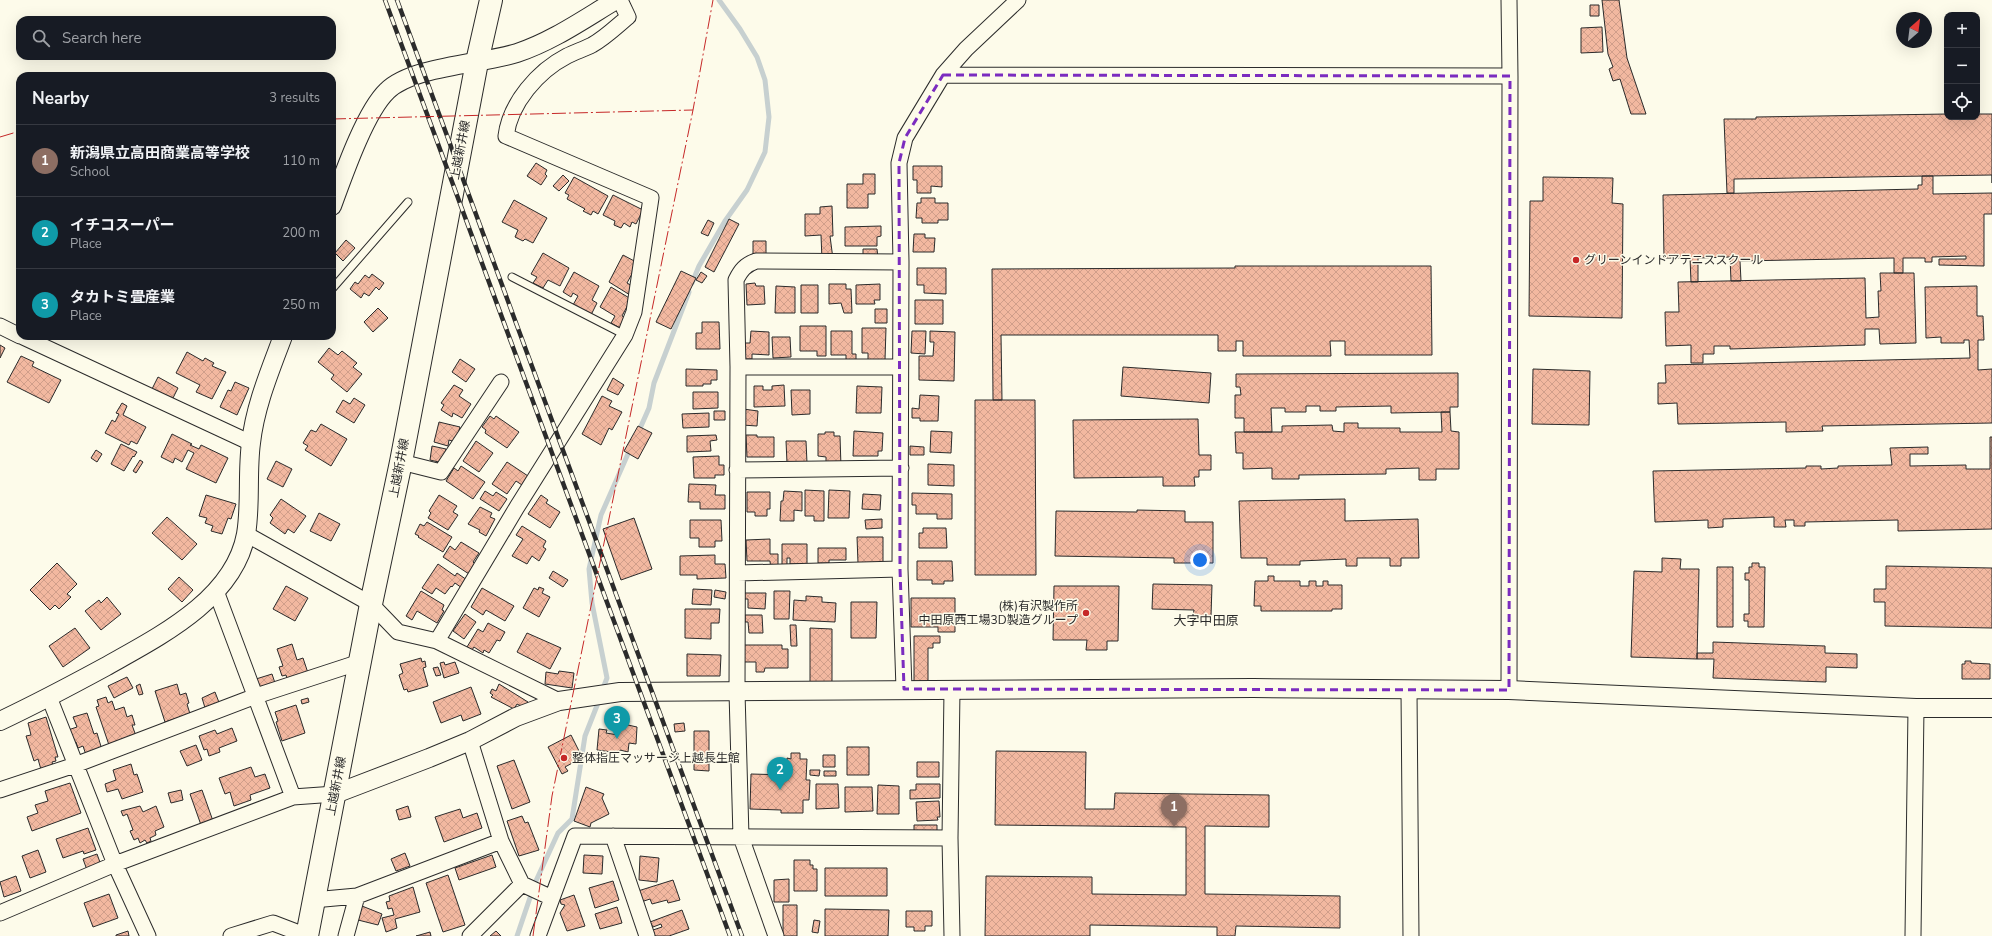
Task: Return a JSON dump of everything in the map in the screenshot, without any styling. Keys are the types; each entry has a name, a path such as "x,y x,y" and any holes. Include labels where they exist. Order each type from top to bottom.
{"main road":[{"name":"上越新井線","path":"307,936 371,604 401,462 477,62 491,0"}],"street":[{"path":"336,196 366,122 386,91 400,81 424,73 517,53 554,38 616,0"},
{"path":"437,641 517,507 625,335 634,312 651,198 506,136 508,123 515,109 525,93 542,74 566,57 593,45 628,17 620,0"},
{"path":"904,689 900,569 901,262 899,164 905,138 943,75 966,48 1018,0"},
{"path":"1509,0 1509,690"},
{"path":"943,75 1510,76"},
{"path":"776,936 742,837 737,692 738,366 736,280 741,270 748,264 756,261 901,262"},
{"path":"0,326 16,334"},
{"path":"29,340 251,443"},
{"path":"0,721 49,697 160,636 187,617 216,591 237,562 246,534 251,443 257,409 282,340"},
{"path":"738,366 900,367"},
{"path":"401,462 441,472 500,382"},
{"path":"737,470 901,468"},
{"path":"246,534 371,604 398,632 437,641 559,701"},
{"path":"738,573 900,569"},
{"path":"216,591 293,797"},
{"path":"0,790 75,765 256,696 360,662"},
{"path":"0,913 115,864 293,797 335,794 470,741 516,717 559,701 620,692 737,692 904,689 1253,688 1409,691 1509,690 1916,708 1992,708"},
{"path":"952,690 950,838 952,936"},
{"path":"1409,691 1411,936"},
{"path":"49,697 115,864 148,936"},
{"path":"1913,936 1916,708"},
{"path":"470,741 501,841 523,884 547,896"},
{"path":"538,936 547,896 576,836 950,838"},
{"path":"613,836 647,936"},
{"path":"313,900 357,896 501,841"},
{"path":"470,936 523,884"},
{"path":"346,936 357,896"},
{"path":"231,936 273,923 307,936"}],"lane":[{"path":"336,284 408,202"},
{"path":"512,277 625,335"},
{"path":"277,353 288,340"}],"highlighted area":[{"path":"943,75 1510,76 1509,690 904,689 900,569 899,163 905,138"}],"building":[{"path":"1602,0 1619,0 1627,58 1646,114 1631,114 1620,79 1613,81 1609,69 1613,67 1608,54"},
{"path":"1590,5 1599,5 1599,16 1590,16"},
{"path":"1602,27 1603,52 1581,53 1581,28"},
{"path":"1944,114 1944,120 1980,120 1980,114 1992,114 1992,175 1734,179 1734,193 1727,193 1724,119 1756,119 1756,117"},
{"path":"536,163 547,170 545,174 547,176 541,185 527,176"},
{"path":"913,166 942,166 942,187 931,186 931,193 917,193 917,180 913,180"},
{"path":"863,174 875,174 875,194 868,194 868,208 847,208 847,184 863,184"},
{"path":"563,175 569,181 559,191 553,186"},
{"path":"1922,176 1933,176 1933,194 1992,193 1992,214 1984,214 1984,266 1939,265 1939,259 1966,259 1966,256 1932,257 1932,262 1925,262 1925,258 1903,258 1903,273 1894,273 1894,258 1740,261 1741,281 1731,281 1730,257 1698,258 1698,282 1691,282 1690,258 1664,258 1663,195 1918,189 1918,185 1922,185"},
{"path":"574,177 608,196 598,214 593,211 591,215 583,211 585,209 567,199 569,195 565,193"},
{"name":"グリーンインドアテニススクール","path":"1543,177 1613,178 1612,203 1623,204 1622,318 1529,316 1530,201 1543,201"},
{"path":"613,195 643,210 636,224 632,222 630,227 624,223 621,228 614,225 615,221 603,215"},
{"path":"921,198 935,198 935,203 948,203 948,220 938,220 938,223 922,223 922,218 916,218 917,203 921,203"},
{"path":"514,200 547,218 533,243 525,239 523,241 515,237 518,230 502,222"},
{"path":"832,206 833,236 830,236 833,259 822,260 821,235 805,236 805,214 820,214 820,207"},
{"path":"729,219 739,224 714,272 705,267"},
{"path":"708,220 714,223 708,236 701,233"},
{"path":"881,226 881,236 877,237 877,246 845,246 845,227"},
{"path":"914,234 925,234 925,238 935,238 934,252 913,252"},
{"path":"346,240 355,248 343,261 336,254 336,252"},
{"path":"753,241 766,241 766,259 753,259"},
{"path":"863,249 877,249 878,258 863,259"},
{"path":"543,253 569,268 560,286 548,280 543,288 533,283 537,277 531,274"},
{"path":"623,255 638,263 627,283 634,287 630,295 609,282"},
{"path":"1235,266 1431,266 1432,355 1345,355 1345,341 1330,341 1331,356 1243,356 1243,341 1236,341 1236,351 1218,351 1218,335 1001,335 1002,400 993,400 992,269 1235,268"},
{"path":"917,268 946,268 946,294 924,293 924,285 917,285"},
{"path":"681,271 696,278 671,329 656,322"},
{"path":"574,272 599,286 592,300 597,303 591,315 573,305 578,296 573,293 571,297 563,292"},
{"path":"701,272 707,276 702,283 696,280"},
{"path":"1880,273 1914,273 1916,343 1880,344 1879,329 1865,329 1865,345 1730,349 1730,346 1714,346 1714,354 1703,354 1703,363 1691,363 1691,345 1666,346 1665,312 1679,312 1678,282 1865,278 1866,318 1879,317 1878,291 1881,291"},
{"path":"372,274 384,283 379,290 376,287 369,296 364,293 361,298 350,289 355,282 358,284 365,275 369,278"},
{"path":"755,283 756,286 764,286 765,304 747,305 746,284"},
{"path":"829,284 846,284 846,289 851,289 852,313 844,313 841,303 829,304"},
{"path":"880,284 880,300 874,300 875,304 856,304 856,285"},
{"path":"801,285 818,285 818,313 801,313"},
{"path":"776,286 795,287 795,313 775,313"},
{"path":"1977,286 1977,316 1983,316 1984,340 1978,340 1978,370 1992,369 1992,423 1822,426 1823,431 1786,432 1786,422 1678,424 1677,403 1658,404 1658,383 1666,383 1665,365 1970,358 1969,340 1964,340 1964,343 1941,343 1941,337 1926,338 1925,287"},
{"path":"611,287 631,299 622,316 628,319 622,329 611,323 615,316 600,307"},
{"path":"915,300 943,300 943,324 915,324"},
{"path":"378,308 388,318 373,332 364,322"},
{"path":"875,309 887,309 887,323 875,323"},
{"path":"702,322 719,322 720,349 696,349 696,333 702,333"},
{"path":"800,326 826,326 826,356 817,356 817,351 800,351"},
{"path":"862,328 886,328 885,360 868,365 868,353 862,353"},
{"path":"751,331 769,332 769,355 752,354 752,359 745,359 745,343 750,343"},
{"path":"831,331 852,331 852,354 856,354 856,366 846,366 846,355 831,355"},
{"path":"912,331 926,331 925,354 911,353"},
{"path":"930,331 955,332 954,381 919,380 919,356 933,356 934,342 930,342"},
{"path":"772,337 790,337 791,357 773,358"},
{"path":"0,345 5,348 0,358"},
{"path":"329,348 338,355 342,351 357,363 353,367 362,374 347,392 331,379 334,375 318,362"},
{"path":"187,352 203,361 205,358 214,363 212,366 226,372 212,399 196,392 200,385 176,373"},
{"path":"21,356 34,362 32,366 61,380 49,403 7,382"},
{"path":"460,359 475,369 466,382 452,372"},
{"path":"1123,367 1211,373 1209,403 1121,396"},
{"path":"686,369 717,370 717,380 711,380 711,384 703,384 703,386 686,386"},
{"path":"1533,369 1590,371 1589,425 1532,424"},
{"path":"1458,373 1458,407 1450,407 1450,412 1391,413 1391,406 1336,407 1336,411 1320,411 1320,406 1306,406 1306,412 1285,412 1285,408 1271,408 1272,432 1244,432 1244,418 1235,418 1235,395 1241,395 1240,387 1236,387 1236,374"},
{"path":"158,377 178,388 171,402 151,391"},
{"path":"613,378 624,385 618,395 607,390"},
{"path":"235,382 249,388 237,415 220,407 228,390 231,391"},
{"path":"454,385 463,390 459,396 471,404 462,418 453,413 452,417 441,410 444,405 441,403"},
{"path":"784,385 785,406 754,407 754,386 763,386 763,390 772,390 772,386"},
{"path":"857,386 882,387 881,413 856,413"},
{"path":"791,390 810,390 810,414 792,415"},
{"path":"693,392 718,392 718,408 693,409"},
{"path":"920,395 939,396 938,421 920,421 920,418 912,418 912,408 919,409"},
{"path":"602,396 612,401 609,406 622,412 612,430 609,428 601,445 582,434"},
{"path":"354,398 365,405 354,423 336,412 343,400 350,404"},
{"path":"975,400 1035,400 1036,575 975,575"},
{"path":"122,403 127,406 123,415 146,427 137,444 131,441 129,445 105,433 112,420 115,422 119,414 116,413"},
{"path":"743,409 758,411 757,426 742,425"},
{"path":"714,411 725,411 725,420 714,420"},
{"path":"1441,412 1450,412 1451,431 1459,432 1459,469 1436,469 1436,480 1419,480 1419,468 1386,469 1386,474 1299,475 1299,479 1272,479 1272,468 1243,469 1243,453 1236,453 1235,432 1282,432 1282,426 1332,425 1333,431 1344,432 1344,423 1358,423 1358,428 1400,428 1400,432 1442,432"},
{"path":"709,413 709,427 683,428 682,414"},
{"path":"490,416 494,419 496,416 519,432 507,448 485,433 486,430 482,427"},
{"path":"1198,419 1199,455 1211,455 1211,470 1199,470 1199,477 1194,477 1195,486 1163,486 1163,477 1074,478 1073,420"},
{"path":"439,422 460,427 456,442 449,440 448,446 434,442"},
{"path":"321,424 347,439 331,466 305,450 308,446 303,443 311,430 316,432"},
{"path":"638,426 652,433 638,459 624,451"},
{"path":"854,431 883,433 882,451 878,451 878,456 853,456"},
{"path":"931,431 952,432 951,453 930,452"},
{"path":"825,432 834,432 834,436 840,436 841,467 826,467 826,457 818,456 818,434 825,434"},
{"path":"172,434 199,449 201,445 228,458 216,483 186,469 194,453 188,450 182,462 175,458 173,463 161,457"},
{"path":"716,435 717,440 710,441 711,451 687,452 687,436"},
{"path":"746,435 757,435 757,437 774,437 774,457 747,457"},
{"path":"1990,437 1992,437 1992,529 1898,531 1898,520 1805,522 1805,526 1794,526 1794,520 1785,520 1786,527 1774,527 1774,517 1723,519 1723,527 1708,528 1708,520 1655,522 1653,471 1806,468 1806,466 1821,466 1821,469 1838,468 1838,466 1892,465 1890,448 1928,447 1928,454 1910,454 1910,466 1966,465 1966,469 1990,469"},
{"path":"476,441 493,453 479,472 463,461"},
{"path":"786,441 806,441 807,463 787,463"},
{"path":"121,444 137,452 124,471 111,464"},
{"path":"432,446 446,449 443,463 430,460"},
{"path":"910,446 924,447 924,455 910,455"},
{"path":"96,450 102,454 97,462 91,458"},
{"path":"719,456 719,465 724,465 724,475 715,475 715,478 694,478 693,457"},
{"path":"140,460 143,462 136,473 133,471"},
{"path":"276,461 292,469 283,487 267,479"},
{"path":"507,462 531,478 525,487 516,481 507,494 492,484"},
{"path":"928,464 954,465 954,486 928,485"},
{"path":"461,466 485,482 473,499 446,481 454,468 458,471"},
{"path":"689,484 716,485 715,495 725,495 725,509 700,509 700,502 688,502"},
{"path":"805,490 824,491 824,521 814,521 814,516 805,516"},
{"path":"829,490 850,491 849,518 828,518"},
{"path":"485,491 493,496 496,492 507,499 499,511 480,499"},
{"path":"784,491 802,492 802,511 794,510 794,521 780,521 781,501 783,501"},
{"path":"747,492 770,492 770,509 767,509 767,516 755,516 755,512 747,512"},
{"path":"912,493 952,494 952,519 937,519 937,514 916,514 916,505 912,505"},
{"path":"863,494 881,495 880,510 862,509"},
{"path":"206,495 236,504 231,519 228,518 222,534 211,531 213,526 205,523 207,518 199,516"},
{"path":"439,495 457,506 453,512 458,515 448,530 428,518 431,513 429,511"},
{"path":"541,495 548,500 546,503 560,512 550,528 528,514"},
{"path":"281,499 306,516 294,533 288,529 285,534 270,523 273,518 270,515"},
{"path":"1345,499 1345,521 1418,519 1419,558 1401,558 1401,566 1390,566 1390,558 1357,558 1357,566 1346,566 1346,559 1300,561 1300,565 1267,565 1267,558 1241,558 1239,501"},
{"path":"480,507 492,513 490,517 495,519 486,536 479,532 480,530 468,524"},
{"path":"1137,510 1185,511 1185,522 1213,522 1213,563 1174,563 1174,558 1055,556 1056,511 1137,512"},
{"path":"319,513 340,524 331,541 310,531"},
{"path":"167,517 197,544 182,560 152,533"},
{"path":"634,518 652,569 621,580 603,529"},
{"path":"882,519 882,528 866,529 865,520"},
{"path":"690,520 721,520 722,541 715,541 715,547 699,547 699,538 690,538"},
{"path":"427,522 452,537 443,552 415,534 420,524 424,526"},
{"path":"522,526 546,541 543,547 546,549 539,561 532,556 527,564 512,556 523,539 516,535"},
{"path":"923,528 946,528 947,548 919,548 919,533 923,533"},
{"path":"857,537 883,537 883,563 858,563"},
{"path":"770,539 770,554 778,554 778,570 771,571 770,561 747,561 746,540"},
{"path":"461,542 479,553 473,562 475,564 469,574 443,557 450,546 455,550"},
{"path":"782,544 807,544 807,569 799,569 799,564 790,564 790,558 787,558 787,567 782,567"},
{"path":"818,548 846,548 846,560 829,560 829,563 818,563"},
{"path":"715,555 715,564 725,564 726,578 697,579 697,575 680,575 680,556"},
{"path":"1662,558 1681,559 1680,569 1699,569 1697,659 1631,657 1634,571 1662,572"},
{"path":"917,561 952,561 953,581 944,581 944,584 932,584 932,580 917,580"},
{"path":"57,563 77,584 67,594 71,597 59,609 55,605 50,610 30,590"},
{"path":"1752,563 1759,563 1759,567 1765,567 1764,627 1748,627 1748,621 1744,621 1744,614 1749,614 1749,580 1745,580 1745,573 1749,573 1749,567 1752,567"},
{"path":"438,564 455,576 457,573 467,580 462,588 455,583 445,594 436,588 432,594 422,588"},
{"path":"1886,566 1992,568 1992,628 1885,626 1885,602 1874,602 1874,589 1886,589"},
{"path":"1717,567 1733,567 1733,627 1717,627"},
{"path":"553,571 568,580 563,587 549,578"},
{"path":"1268,576 1274,576 1274,581 1300,581 1300,586 1309,586 1309,581 1316,581 1316,586 1323,586 1323,581 1328,581 1328,585 1342,585 1342,609 1332,609 1332,611 1261,611 1261,606 1254,606 1255,581 1268,581"},
{"path":"179,577 193,590 182,602 168,589"},
{"path":"1153,584 1212,585 1211,616 1193,616 1194,610 1152,609"},
{"path":"286,586 308,598 295,621 273,609"},
{"name":"(株)有沢製作所 中田原西工場3D製造グループ","path":"1054,586 1119,586 1118,641 1107,641 1107,650 1086,650 1087,640 1053,640"},
{"path":"539,587 544,589 542,593 550,597 539,617 523,608 534,588 538,590"},
{"path":"482,588 514,606 505,621 486,610 483,615 471,607"},
{"path":"693,589 712,590 711,605 692,604"},
{"path":"715,590 726,592 725,599 714,597"},
{"path":"421,591 444,605 442,610 444,611 437,623 417,611 412,620 406,616"},
{"path":"774,591 790,591 789,619 774,619"},
{"path":"744,593 766,593 765,609 748,608 748,599 743,599"},
{"path":"806,596 822,597 822,602 836,603 835,622 793,620 794,600 806,601"},
{"path":"107,597 121,614 101,630 85,611 99,600 101,603"},
{"path":"911,598 955,598 955,632 938,632 938,627 911,627"},
{"path":"851,602 877,602 876,638 851,638"},
{"path":"685,609 720,609 719,623 711,623 711,639 685,638"},
{"path":"465,614 476,622 464,639 453,631"},
{"path":"745,615 762,615 763,633 749,633 748,622 745,622"},
{"path":"488,623 505,632 500,641 497,640 489,653 484,650 483,653 474,647 472,650 467,647 478,629 483,632"},
{"path":"790,625 796,625 797,646 791,646"},
{"path":"75,628 90,648 63,667 49,646"},
{"path":"810,628 832,629 832,682 810,682"},
{"path":"527,633 561,648 550,669 517,652"},
{"path":"914,636 940,636 940,643 933,643 933,648 928,648 928,685 914,685"},
{"path":"1713,642 1825,646 1825,653 1857,654 1857,668 1826,667 1826,682 1713,678 1714,659 1697,659 1697,653 1713,653"},
{"path":"292,644 297,660 303,658 308,673 288,682 286,675 282,676 279,667 283,666 277,649"},
{"path":"744,645 782,645 782,649 788,649 788,668 765,668 764,672 756,672 756,662 744,662"},
{"path":"687,654 721,655 720,676 687,676"},
{"path":"421,658 422,662 425,661 426,667 423,668 428,686 408,692 407,689 404,690 399,675 403,673 400,664"},
{"path":"1965,661 1971,661 1971,663 1990,664 1990,679 1962,679 1962,664 1965,664"},
{"path":"444,662 445,665 455,662 459,673 444,678 440,663"},
{"path":"438,667 441,675 436,676 433,668"},
{"path":"559,671 574,673 572,688 545,684 546,672 558,674"},
{"path":"272,674 276,686 260,692 256,679"},
{"path":"127,677 133,688 114,698 108,686"},
{"path":"140,684 143,694 139,695 136,686"},
{"path":"177,684 180,695 186,693 190,714 165,722 155,691"},
{"path":"499,684 528,702 525,708 517,704 514,709 491,697 493,695 490,693 492,689 496,691"},
{"path":"471,687 481,714 463,721 461,715 441,723 433,702"},
{"path":"215,692 220,705 206,711 202,698"},
{"path":"106,697 108,703 112,701 115,710 124,707 127,717 132,715 135,725 132,725 136,736 110,748 96,707 99,706 97,700"},
{"path":"308,698 309,702 302,704 301,700"},
{"path":"296,705 305,733 282,741 276,722 278,721 275,712"},
{"path":"87,713 94,734 97,733 102,750 86,755 83,746 78,748 76,742 73,743 68,730 77,727 73,717"},
{"path":"46,717 58,757 55,757 56,761 52,762 54,769 42,773 38,759 34,761 26,736 31,735 28,723"},
{"path":"619,723 637,727 636,744 629,743 628,752 620,750 619,753 597,750 599,729 607,730 606,733 618,735"},
{"path":"684,723 685,731 675,732 674,724"},
{"path":"232,728 237,741 219,748 220,752 209,756 207,749 204,750 199,736 215,730 217,734"},
{"path":"694,731 709,731 709,771 694,770"},
{"name":"整体指圧マッサージ上越長生館","path":"571,735 579,751 572,754 576,761 565,767 568,771 562,774 548,747"},
{"path":"196,745 202,760 187,766 180,751"},
{"path":"847,747 869,747 869,775 847,775"},
{"path":"996,751 1086,752 1085,809 1114,809 1115,793 1269,795 1269,827 1205,826 1205,894 1340,896 1340,928 1236,926 1235,936 1217,936 1217,927 1090,925 1090,936 985,936 986,876 1092,877 1092,894 1186,895 1186,827 995,825"},
{"path":"791,753 800,753 800,759 807,759 806,780 810,780 809,800 803,800 803,813 781,813 781,810 750,809 751,774 787,775 787,758 791,759"},
{"path":"823,755 835,755 835,767 823,767"},
{"path":"514,760 530,802 512,809 497,766"},
{"path":"917,762 939,762 939,777 917,777"},
{"path":"131,764 134,775 137,774 143,792 122,799 118,789 107,792 105,784 116,780 113,770"},
{"path":"251,767 255,777 265,774 270,788 250,795 251,800 234,806 230,792 225,794 219,778"},
{"path":"810,770 820,770 819,776 810,775"},
{"path":"824,771 836,771 836,776 824,776"},
{"path":"70,783 81,813 32,831 27,817 38,813 35,805 48,801 45,791"},
{"path":"816,784 838,784 839,808 816,809"},
{"path":"916,784 940,784 940,798 910,799 910,790 916,790"},
{"path":"878,785 899,786 899,814 877,814"},
{"path":"586,787 604,794 602,798 609,814 591,823 590,827 574,821"},
{"path":"845,787 872,787 873,811 845,812"},
{"path":"181,790 183,800 171,803 168,793"},
{"path":"202,790 213,821 201,825 190,794"},
{"path":"939,801 940,817 937,817 938,820 917,821 916,802"},
{"path":"140,806 143,812 156,806 164,827 155,831 156,835 150,838 151,841 147,843 145,840 140,843 138,838 134,840 130,831 133,830 127,814 123,816 121,811"},
{"path":"408,806 411,817 399,820 396,810"},
{"path":"460,809 463,818 477,813 482,828 444,842 435,817"},
{"path":"522,816 525,823 528,822 539,850 519,856 507,821"},
{"path":"914,825 937,825 937,836 914,833"},
{"path":"88,828 96,850 84,854 83,851 63,858 56,839"},
{"path":"38,850 46,872 30,878 22,856"},
{"path":"405,853 410,866 396,871 391,859"},
{"path":"97,854 101,865 87,870 83,859"},
{"path":"492,855 496,867 459,880 455,868"},
{"path":"584,855 603,856 602,874 583,873"},
{"path":"640,856 659,858 657,882 639,880"},
{"path":"794,860 810,860 810,865 813,865 813,869 817,869 817,891 794,891"},
{"path":"825,868 887,868 887,896 825,896"},
{"path":"448,875 465,925 443,932 426,883"},
{"path":"16,876 21,891 4,897 0,882"},
{"path":"789,879 789,902 774,902 774,880"},
{"path":"673,880 680,900 668,903 667,900 652,904 650,899 641,902 638,891"},
{"path":"613,881 619,900 595,908 589,888"},
{"path":"413,887 420,912 395,919 397,928 386,932 382,918 394,915 392,908 388,909 386,902 390,901 389,896"},
{"path":"109,894 118,918 93,927 84,903"},
{"path":"574,895 585,926 567,931 560,913 565,905 561,904 560,900"},
{"path":"783,905 797,905 797,936 783,936"},
{"path":"362,906 382,914 378,925 358,920"},
{"path":"617,907 622,923 600,929 595,914"},
{"path":"825,909 889,910 888,936 825,936"},
{"path":"682,910 689,929 669,936 655,936 653,930 662,927 661,924 653,927 650,922"},
{"path":"906,911 932,911 932,926 925,926 925,931 914,931 914,927 906,927"},
{"path":"814,920 820,921 818,933 812,932"},
{"path":"128,931 129,936 116,936 116,935"},
{"path":"496,931 501,936 490,936"},
{"path":"430,932 431,936 416,936"}],"waterway":[{"path":"692,283 699,266 725,221 747,190 765,152 769,117 765,80 757,57 740,29 719,0"},
{"path":"638,433 649,408 654,383 689,292"},
{"path":"602,691 607,678 592,603 589,569 601,515 631,447"},
{"path":"517,936 535,883 558,833 572,819 585,736 600,698"}],"railway":[{"path":"385,0 730,936"},
{"path":"397,0 742,936"}],"power":[{"path":"533,936 552,796 693,110 713,0"},
{"path":"336,119 693,110"},
{"path":"0,137 16,132"}],"place":[{"name":"グリーンインドアテニススクール","path":"1576,260"},
{"name":"(株)有沢製作所 中田原西工場3D製造グループ","path":"1086,613"},
{"name":"タカトミ畳産業","path":"617,739"},
{"name":"整体指圧マッサージ上越長生館","path":"564,758"},
{"name":"イチコスーパー","path":"780,790"},
{"name":"新潟県立高田商業高等学校","path":"1174,827"}],"district":[{"name":"大字中田原","path":"1206,621"}]}
